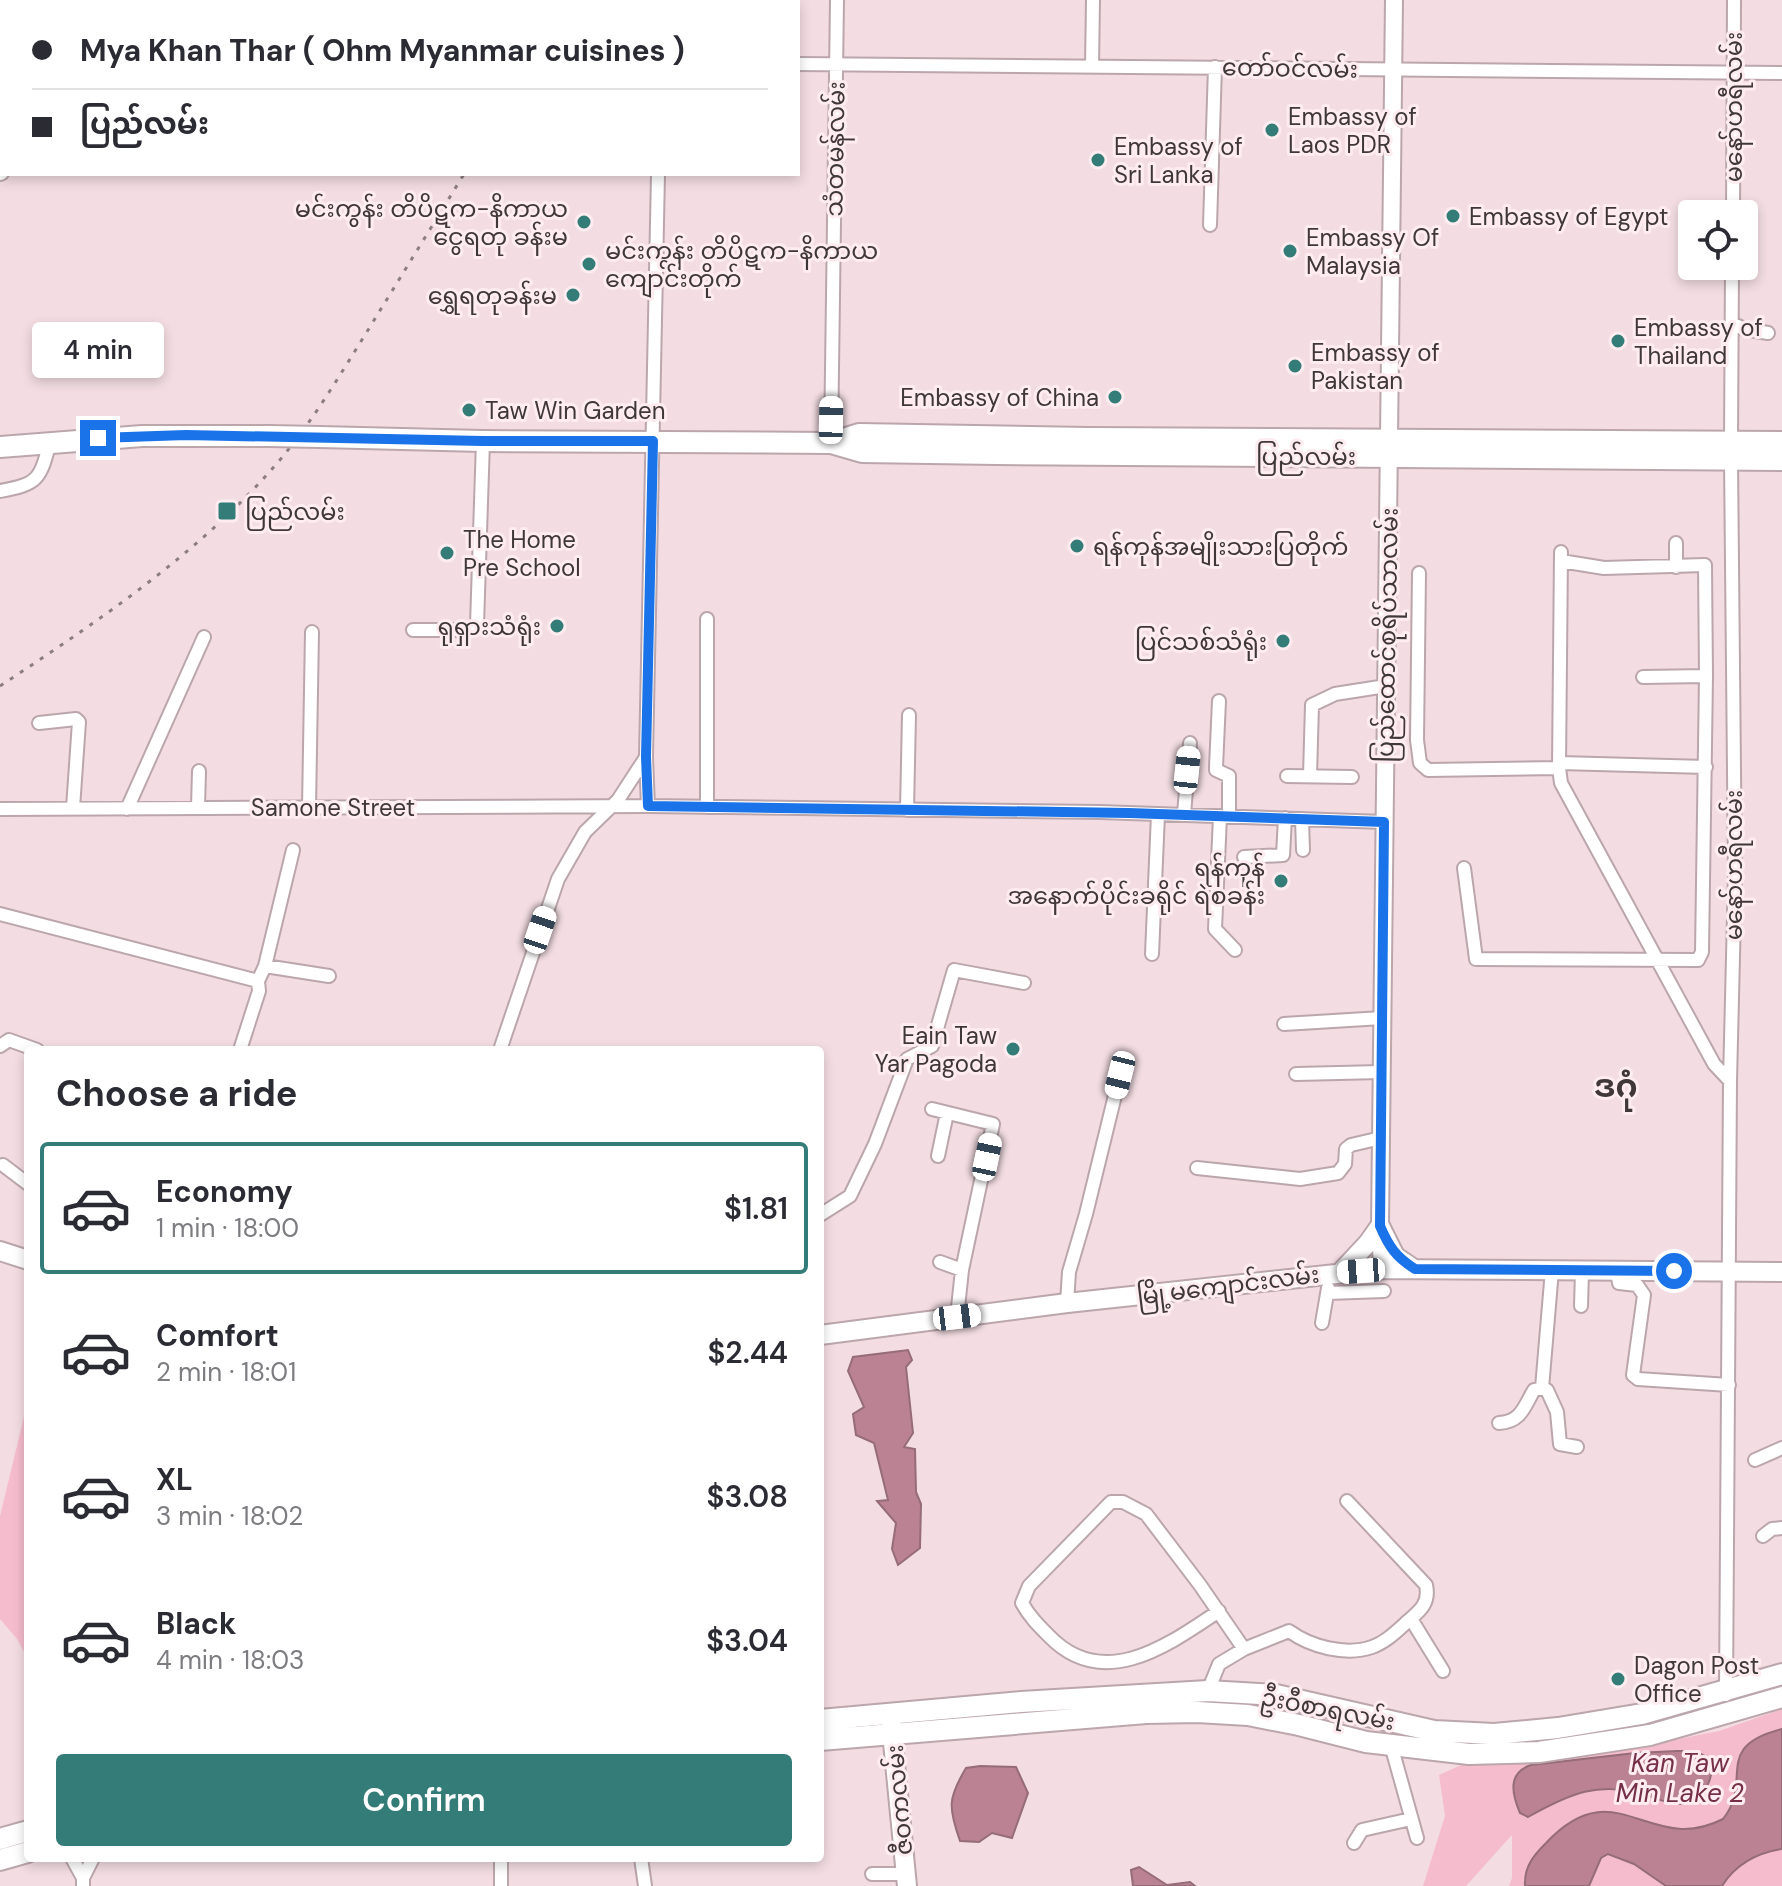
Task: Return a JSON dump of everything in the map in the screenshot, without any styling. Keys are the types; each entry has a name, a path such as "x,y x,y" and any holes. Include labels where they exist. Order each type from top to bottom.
{"main road":[{"name":"ပြည်လမ်း","path":"2,445 142,436 831,443 859,434 1389,448 1731,450 1782,442"},
{"name":"ပြည်လမ်း","path":"1731,450 1782,460"},
{"path":"1335,1272 1368,1243 1380,1226 1395,1256 1415,1269"},
{"path":"0,1251 24,1259"},
{"name":"မြို့မကျောင်းလမ်း","path":"824,1334 1335,1272 1415,1269 1782,1272"},
{"name":"ဦးဝီစာရလမ်း","path":"1727,1701 1782,1674"},
{"path":"1212,1691 1214,1713"},
{"name":"ဦးဝီစာရလမ်း","path":"824,1720 996,1704 1212,1691 1276,1695 1434,1731 1505,1743"},
{"name":"ဦးဝီစာရလမ်း","path":"824,1740 1146,1713 1214,1713 1274,1720 1384,1744 1469,1754 1558,1728 1727,1701 1782,1697"},
{"path":"996,1704 997,1725"},
{"name":"ဇီဝကလမ်း","path":"888,1714 894,1734 907,1880"},
{"path":"1382,1720 1384,1744"},
{"path":"0,1839 24,1832"},
{"path":"0,1860 24,1853"}],"street":[{"path":"219,0 235,0"},
{"name":"သံတမန်လမ်း","path":"831,443 837,0"},
{"path":"1092,67 1093,0"},
{"name":"ပြည်ထောင်စုရိပ်သာလမ်း","path":"1382,1269 1381,1072 1394,0"},
{"name":"မနော်ဟရီလမ်း","path":"1733,200 1734,0"},
{"name":"တော်ဝင်လမ်း","path":"800,64 1782,73"},
{"path":"1210,225 1215,67"},
{"path":"648,806 646,757 658,176"},
{"name":"မနော်ဟရီလမ်း","path":"1727,1701 1730,1081 1735,874 1732,280"},
{"path":"1732,323 1744,329 1768,333"},
{"path":"413,630 465,630 477,625 483,441"},
{"path":"0,491 28,486 39,476 50,442"},
{"path":"1676,543 1676,567"},
{"path":"1464,868 1476,959 1658,961 1698,960 1701,957 1706,767 1705,565 1604,568 1561,557 1559,766 1561,783 1658,961 1714,1064 1730,1081"},
{"path":"1419,573 1417,740 1420,763 1428,770 1559,766 1706,767"},
{"path":"707,619 707,807"},
{"path":"309,807 312,632"},
{"path":"127,809 204,637"},
{"path":"1643,677 1706,676"},
{"path":"1310,776 1312,705 1335,694 1386,686"},
{"path":"1219,701 1216,767 1229,776 1215,929 1235,950"},
{"path":"907,810 909,715"},
{"path":"39,723 76,719 79,722 73,808"},
{"path":"1184,814 1190,743"},
{"path":"501,1046 558,879 585,832 613,805 646,757"},
{"path":"198,807 199,771"},
{"path":"1287,776 1352,777"},
{"name":"Samone Street","path":"0,809 613,805 1184,814 1384,822"},
{"path":"1152,954 1158,814"},
{"path":"1244,857 1283,855 1285,818"},
{"path":"1302,819 1303,850"},
{"path":"241,1046 259,991 258,981 265,966 293,850"},
{"path":"1,919 258,981"},
{"path":"265,966 329,976"},
{"path":"824,1212 850,1196 875,1144 907,1059 932,1046 954,970 1024,983"},
{"path":"1284,1024 1382,1018"},
{"path":"1,1044 9,1040 26,1046"},
{"path":"1296,1074 1381,1072"},
{"path":"1067,1303 1069,1272 1120,1075"},
{"path":"932,1109 993,1124 962,1270 957,1317"},
{"path":"938,1156 947,1113"},
{"path":"1197,1168 1300,1179 1338,1173 1345,1164 1346,1149 1381,1138"},
{"path":"3,1165 24,1181"},
{"path":"940,1262 962,1270"},
{"path":"1542,1388 1552,1270"},
{"path":"1581,1306 1582,1271"},
{"path":"1617,1271 1619,1283 1637,1285 1644,1295 1633,1375 1638,1379 1729,1385"},
{"path":"1322,1323 1335,1272"},
{"path":"1328,1293 1384,1291"},
{"path":"1499,1423 1515,1420 1522,1414 1534,1390 1542,1388 1547,1390 1557,1412 1560,1444 1577,1447"},
{"path":"1755,1460 1782,1448"},
{"path":"1212,1691 1219,1664 1244,1649 1289,1631 1314,1645 1354,1650 1372,1647 1390,1638 1424,1607 1428,1594 1426,1585 1347,1501"},
{"path":"1219,1611 1187,1632 1137,1657 1102,1664 1063,1651 1029,1616 1022,1603 1029,1586 1111,1502 1123,1502 1146,1514 1219,1611 1244,1649"},
{"path":"1763,1536 1772,1529 1782,1528"},
{"path":"1411,1619 1443,1671"},
{"path":"1384,1744 1417,1838"},
{"path":"1354,1843 1362,1830 1411,1819"},
{"path":"74,1862 83,1882"},
{"path":"83,1882 91,1862"},
{"path":"501,1862 501,1886"},
{"path":"642,1862 645,1886"},
{"path":"872,1874 907,1880"}],"shaded area":[{"path":"24,1417 24,1652 0,1619 0,1516"},
{"path":"1782,1709 1782,1886 1509,1886 1512,1878 1512,1835 1466,1886 1423,1886 1445,1816 1439,1775 1479,1757 1555,1757 1648,1745 1719,1731"}],"water":[{"path":"908,1350 912,1360 906,1367 913,1433 904,1447 915,1449 916,1492 921,1504 920,1548 898,1565 892,1549 896,1523 877,1501 888,1500 874,1443 856,1435 853,1414 864,1407 848,1371 853,1357"},
{"path":"1782,1729 1782,1849 1748,1861 1722,1886 1666,1886 1634,1864 1608,1854 1601,1858 1589,1886 1525,1886 1528,1867 1541,1848 1571,1822 1593,1813 1613,1812 1674,1828 1697,1828 1723,1819 1732,1805 1740,1755 1747,1745 1760,1736"},
{"name":"Kan Taw Min Lake 2","path":"1689,1751 1707,1759 1711,1773 1701,1795 1688,1803 1672,1803 1629,1791 1599,1789 1571,1796 1528,1817 1520,1813 1517,1806 1515,1779 1518,1773 1531,1765 1635,1753"},
{"path":"1016,1767 1028,1793 1012,1838 992,1833 979,1842 960,1841 953,1819 953,1795 966,1768"},
{"path":"1139,1867 1167,1885 1190,1882 1195,1886 1133,1886 1131,1870"}],"railway":[{"path":"0,686 112,610 183,555 249,494 279,461 335,383 463,176"}],"place":[{"name":"Embassy of Laos PDR","path":"1272,130"},
{"name":"Embassy of Sri Lanka","path":"1098,160"},
{"name":"Embassy of Egypt","path":"1453,216"},
{"name":"မင်းကွန်း တိပိဋက-နိကာယ ငွေရတု ခန်းမ","path":"584,222"},
{"name":"Embassy Of Malaysia","path":"1290,251"},
{"name":"မင်းကွန်း တိပိဋက-နိကာယ ကျောင်းတိုက်","path":"589,264"},
{"name":"ရွှေရတုခန်းမ","path":"573,295"},
{"name":"Embassy of Thailand","path":"1618,341"},
{"name":"Embassy of Pakistan","path":"1295,366"},
{"name":"Embassy of China","path":"1115,397"},
{"name":"Taw Win Garden","path":"469,410"},
{"name":"ပြည်လမ်း","path":"227,511"},
{"name":"ရန်ကုန်အမျိုးသားပြတိုက်","path":"1077,546"},
{"name":"The Home Pre School","path":"447,553"},
{"name":"ရုရှားသံရုံး","path":"557,626"},
{"name":"ပြင်သစ်သံရုံး","path":"1283,641"},
{"name":"ရန်ကုန် အနောက်ပိုင်းခရိုင် ရဲစခန်း","path":"1281,881"},
{"name":"Eain Taw Yar Pagoda","path":"1013,1049"},
{"name":"Dagon Post Office","path":"1618,1679"}],"district":[{"name":"ဒဂုံ","path":"1616,1086"}],"route":[{"path":"98,438 186,435 653,441 646,757 648,806 1129,813 1384,822 1380,1226 1389,1247 1395,1256 1415,1269 1674,1271"}]}
